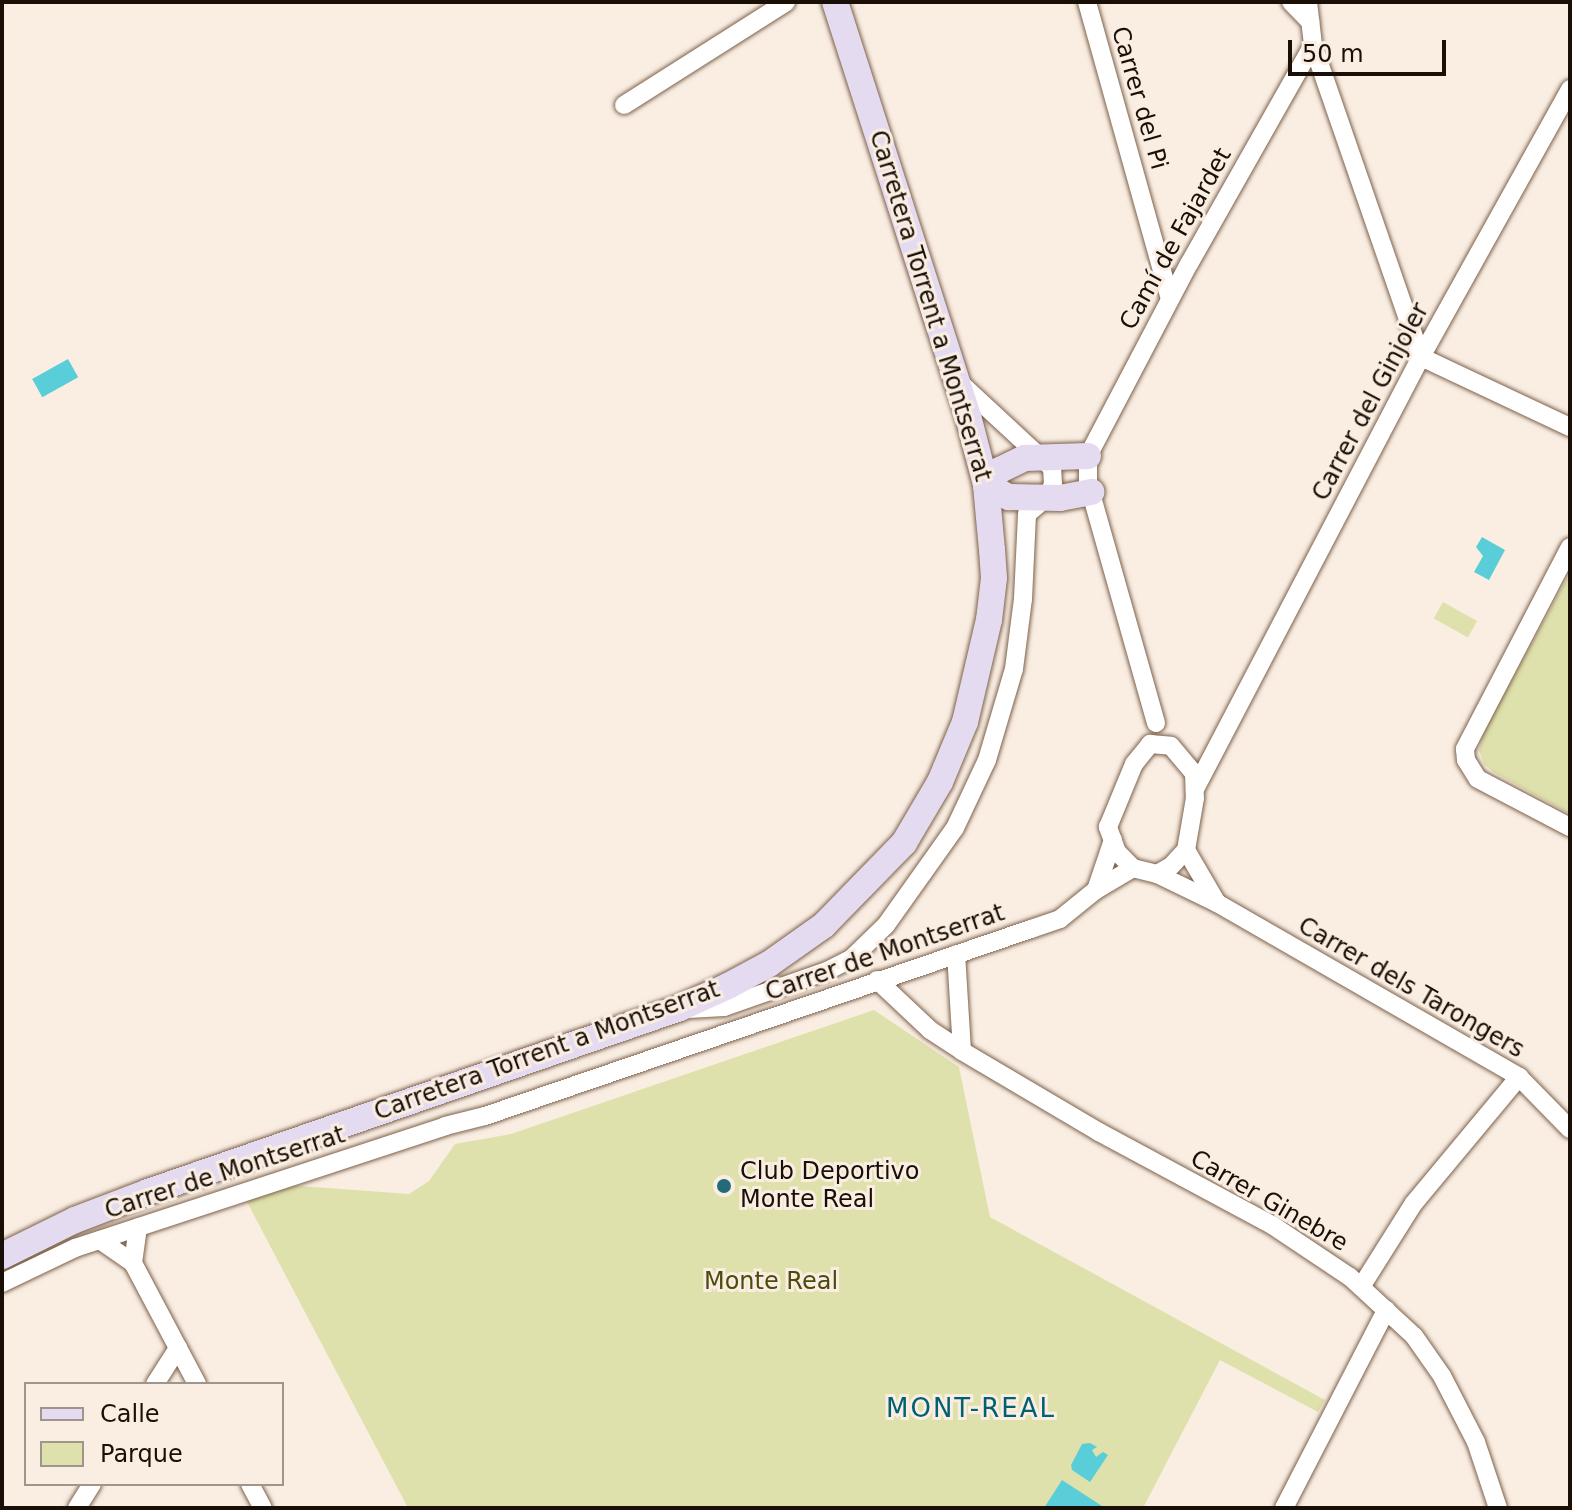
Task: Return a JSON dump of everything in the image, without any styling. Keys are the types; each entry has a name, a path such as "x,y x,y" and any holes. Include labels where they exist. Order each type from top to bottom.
{"main road":[{"name":"Carretera Torrent a Montserrat","path":"2,1256 75,1220 162,1187 674,1010 769,964 824,925 904,843 933,794 965,722 989,620 994,578 986,485 957,380 835,2"},
{"path":"1088,456 1025,458 1000,470 986,485 1009,497 1046,498 1089,488"}],"street":[{"path":"624,105 786,2"},
{"name":"Carrer del Pi","path":"1087,2 1170,299"},
{"path":"1291,2 1310,22"},
{"path":"1308,2 1313,45 1421,357 1570,427"},
{"name":"Camí de Fajardet","path":"1156,723 1089,488 1088,456 1170,299 1313,45"},
{"name":"Carrer del Ginjoler","path":"1195,789 1421,357 1570,89"},
{"path":"957,380 1052,468 1053,485 1046,498"},
{"name":"Carrer de Montserrat","path":"674,1010 724,1007 827,971 852,958 886,925 955,828 987,760 1014,669 1023,599 1027,514 1046,498"},
{"path":"1570,547 1465,749 1466,760 1478,779 1570,827"},
{"path":"1156,723 1194,773 1195,789 1186,850 1171,866 1157,874 1133,868 1117,852 1108,827 1134,764 1150,744 1156,723"},
{"path":"1150,744 1177,752 1221,740"},
{"path":"1096,890 1113,840"},
{"name":"Carrer dels Tarongers","path":"1186,850 1217,903"},
{"name":"Carrer de Montserrat","path":"2,1283 100,1240 445,1126 485,1116 1060,919 1096,890 1133,868"},
{"name":"Carrer dels Tarongers","path":"1157,874 1217,903 1519,1077 1570,1129"},
{"path":"956,954 962,1051"},
{"name":"Carrer Ginebre","path":"877,980 930,1030 962,1051 1099,1132 1272,1225 1361,1287 1414,1336 1442,1376 1476,1442 1498,1508"},
{"path":"1361,1287 1414,1203 1519,1077"},
{"path":"133,1263 138,1227"},
{"path":"100,1240 133,1263 196,1382"},
{"path":"1284,1508 1386,1310"},
{"path":"156,1382 178,1348"},
{"path":"77,1508 91,1486"},
{"path":"251,1486 263,1508"}],"green space":[{"path":"1570,573 1570,814 1493,772 1484,764 1479,750 1483,733"},
{"path":"1443,602 1477,621 1468,638 1434,619"},
{"name":"Monte Real","path":"874,1010 959,1067 990,1217 1325,1400 1318,1412 1220,1360 1143,1508 408,1508 247,1202 259,1183 409,1194 429,1181 455,1144 511,1134"}],"water":[{"path":"68,359 78,377 42,397 32,379"},
{"path":"1482,537 1505,550 1489,580 1474,572 1483,556 1476,547"},
{"path":"1090,1443 1097,1447 1092,1450 1096,1457 1103,1452 1108,1455 1090,1482 1072,1470 1071,1465 1082,1444"},
{"path":"1062,1480 1102,1506 1101,1508 1044,1508"}],"place":[{"name":"Club Deportivo Monte Real","path":"724,1186"}],"district":[{"name":"MONT-REAL","path":"971,1409"}]}
